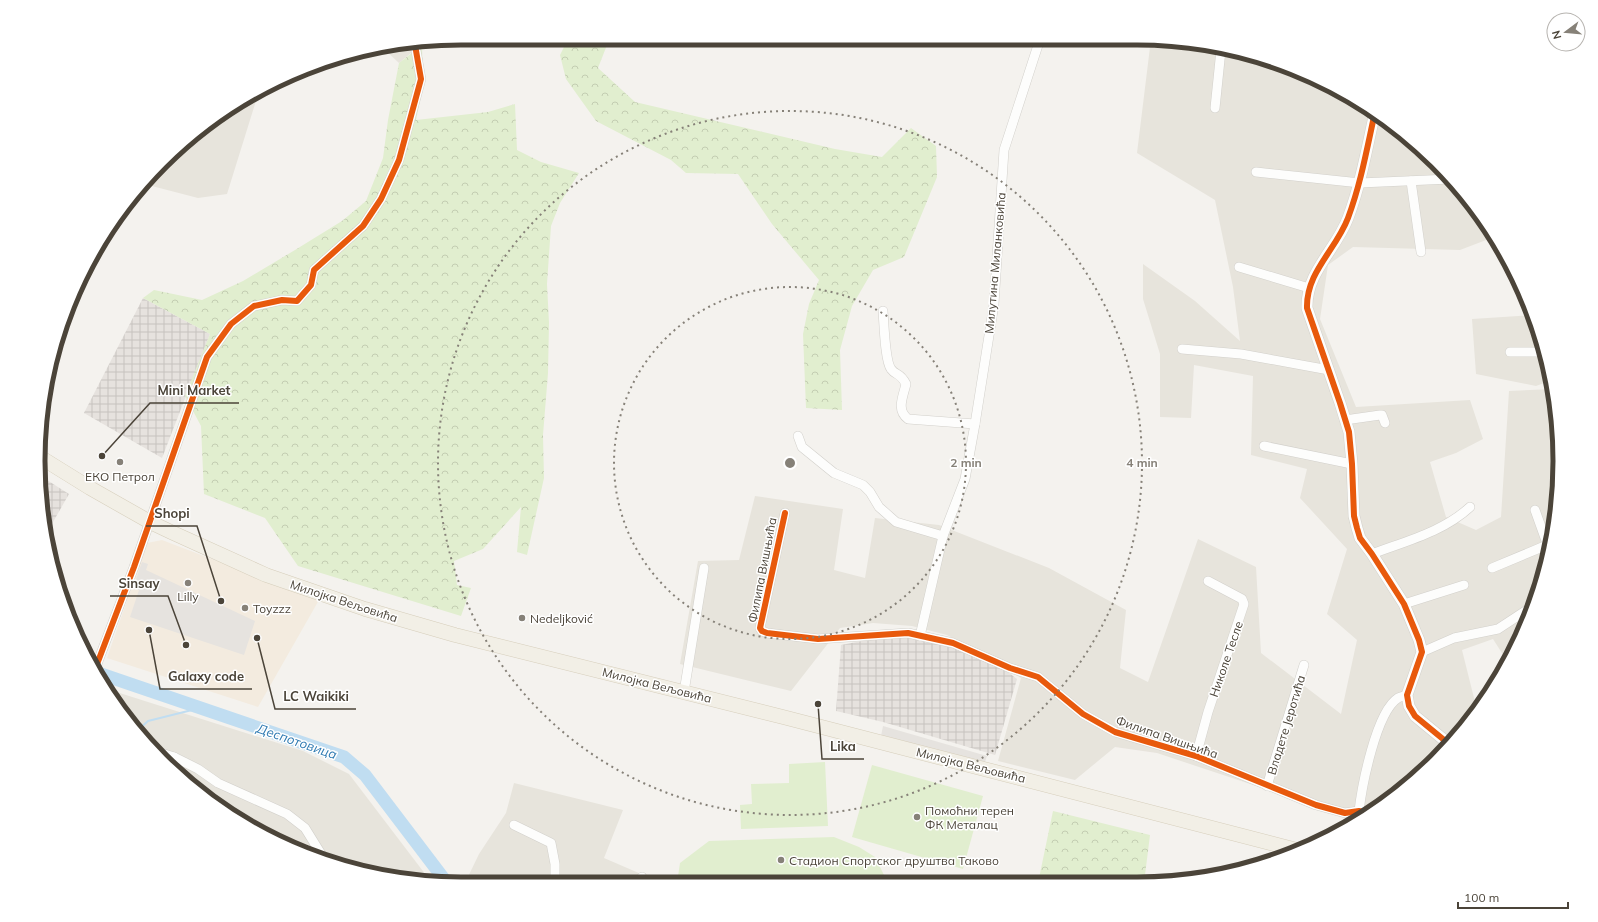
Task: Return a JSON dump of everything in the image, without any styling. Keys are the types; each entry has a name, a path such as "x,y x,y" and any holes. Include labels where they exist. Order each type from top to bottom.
{"main road":[{"name":"Милојка Вељовића","path":"45,460 150,522 266,575 365,609 455,635 988,769 1289,848"}],"street":[{"name":"Милутина Миланковића","path":"920,636 944,536 965,479 994,304 1004,150 1038,45"},
{"path":"98,663 150,522 207,357 231,324 254,306 282,300 297,301 311,285 314,270 363,226 381,199 399,160 421,79 416,48"},
{"path":"1215,108 1221,54"},
{"path":"1374,119 1360,183 1340,237 1321,263 1309,288 1307,308 1349,432 1354,516 1360,538 1404,604 1419,640 1422,652 1406,695 1412,712 1445,740"},
{"path":"1256,172 1360,183 1443,179"},
{"path":"1411,181 1421,252"},
{"path":"1239,267 1309,288"},
{"path":"883,311 887,360 891,369 902,376 906,384 900,408 903,415 908,419 975,424"},
{"path":"1182,349 1241,354 1329,370"},
{"path":"1510,352 1539,352"},
{"path":"1345,420 1382,415 1385,423"},
{"path":"798,436 802,447 834,473 863,484 879,507 896,522 944,536"},
{"path":"1264,446 1352,464"},
{"path":"1372,554 1434,532 1455,519 1470,507"},
{"path":"1535,510 1546,539"},
{"name":"Филипа Вишњића","path":"785,513 760,628 762,631 767,633 818,639 908,633 953,643 1010,668 1038,677 1083,714 1115,732 1196,756 1316,806 1345,813 1359,812"},
{"path":"1492,568 1543,550"},
{"path":"684,692 704,568"},
{"name":"Николе Тесле","path":"1196,756 1208,712 1244,604 1242,599 1208,581"},
{"path":"1404,604 1464,585"},
{"path":"1422,652 1454,638 1498,629 1524,612"},
{"name":"Владете Јеротића","path":"1267,786 1304,664"},
{"path":"1363,810 1362,788 1377,732 1397,698 1406,695"},
{"path":"174,762 198,769 218,782 287,814 304,828 320,852"},
{"path":"514,825 551,843 555,864 555,877"}],"shaded area":[{"path":"1150,45 1164,46 1218,53 1245,59 1271,67 1321,88 1368,115 1390,131 1411,148 1450,187 1489,239 1460,250 1353,247 1328,265 1320,319 1356,407 1470,400 1483,439 1456,453 1430,462 1446,517 1476,530 1501,517 1509,391 1546,389 1552,434 1553,461 1549,515 1539,569 1531,595 1510,645 1504,656 1493,639 1462,650 1475,703 1450,735 1411,774 1368,807 1351,818 1157,753 1115,747 1075,780 998,761 1021,678 947,635 912,626 873,623 840,628 791,691 680,664 698,561 739,560 755,496 843,509 834,570 865,578 875,518 939,525 1049,568 1126,610 1120,668 1148,682 1198,539 1256,567 1261,653 1341,714 1357,640 1327,614 1347,549 1300,498 1307,469 1251,455 1253,376 1194,365 1191,418 1160,417 1160,354 1143,299 1143,264 1195,301 1240,341 1233,287 1215,200 1137,153"},
{"path":"417,48 399,63 387,52"},
{"path":"256,99 227,194 198,198 150,185 187,148 208,131 230,115"},
{"path":"143,298 210,334 162,458 84,413"},
{"path":"1526,315 1539,353 1545,382 1536,386 1476,374 1472,319"},
{"path":"46,479 69,494 51,526"},
{"path":"162,540 319,600 258,707 107,658 147,543"},
{"path":"142,562 148,564 146,570 255,621 244,655 130,617 139,590 133,588"},
{"path":"903,633 953,643 992,660 1017,679 995,755 883,722 836,711 841,645"},
{"path":"115,691 303,751 349,774 426,875 380,869 327,855 277,834 253,821 230,807 187,774 148,735"},
{"path":"883,726 987,756 985,762 881,736"},
{"path":"514,783 623,810 604,858 648,877 468,877 479,854 506,813"}],"green space":[{"path":"565,45 607,45 598,68 635,102 835,149 882,157 911,128 936,146 937,177 904,257 873,270 852,306 840,350 842,410 806,408 803,334 809,304 819,280 772,224 738,174 686,173 671,160 596,121 566,79 560,55"},
{"path":"422,47 423,86 416,120 488,112 515,104 517,150 541,162 579,173 560,203 551,226 547,284 549,323 548,373 543,435 544,478 527,555 517,552 521,507 483,549 454,561 457,585 471,588 461,616 298,566 265,518 204,494 201,426 185,396 210,334 143,298 154,290 202,300 243,281 295,250 342,221 366,201 383,158 388,120 399,63 419,48"},
{"path":"825,762 828,826 741,829 740,805 752,804 751,784 789,783 789,764"},
{"name":"Помоћни терен ФК Металац","path":"872,765 983,796 963,869 852,837"},
{"path":"1053,811 1150,835 1145,877 1039,877"},
{"name":"Стадион Спортског друштва Таково","path":"834,837 859,847 875,857 885,877 678,877 680,863 709,841"}],"waterway":[{"name":"Деспотовица","path":"105,675 344,757 365,775 442,876"},
{"path":"141,727 148,721 200,708"}],"cycle path":[{"path":"98,663 134,567 207,357 231,324 254,306 282,300 297,301 311,285 314,270 363,226 381,199 399,160 421,79 416,48"},
{"path":"1373,119 1353,205 1343,230 1316,272 1311,283 1307,308 1349,432 1354,516 1360,538 1404,604 1419,640 1422,652 1407,695 1409,706 1415,716 1445,741"},
{"path":"785,513 760,628 762,631 767,633 818,639 908,633 953,643 1010,668 1038,677 1083,714 1115,732 1196,756 1316,805 1345,813 1361,811"}],"place":[{"name":"Mini Market","path":"102,456"},
{"name":"ЕКО Петрол","path":"120,462"},
{"name":"Lilly","path":"188,583"},
{"name":"Shopi","path":"221,601"},
{"name":"Toyzzz","path":"245,608"},
{"name":"Nedeljković","path":"522,618"},
{"name":"Galaxy code","path":"149,630"},
{"name":"LC Waikiki","path":"257,638"},
{"name":"Sinsay","path":"186,645"},
{"name":"Lika","path":"818,704"},
{"name":"Помоћни терен ФК Металац","path":"917,817"},
{"name":"Стадион Спортског друштва Таково","path":"781,860"}]}
